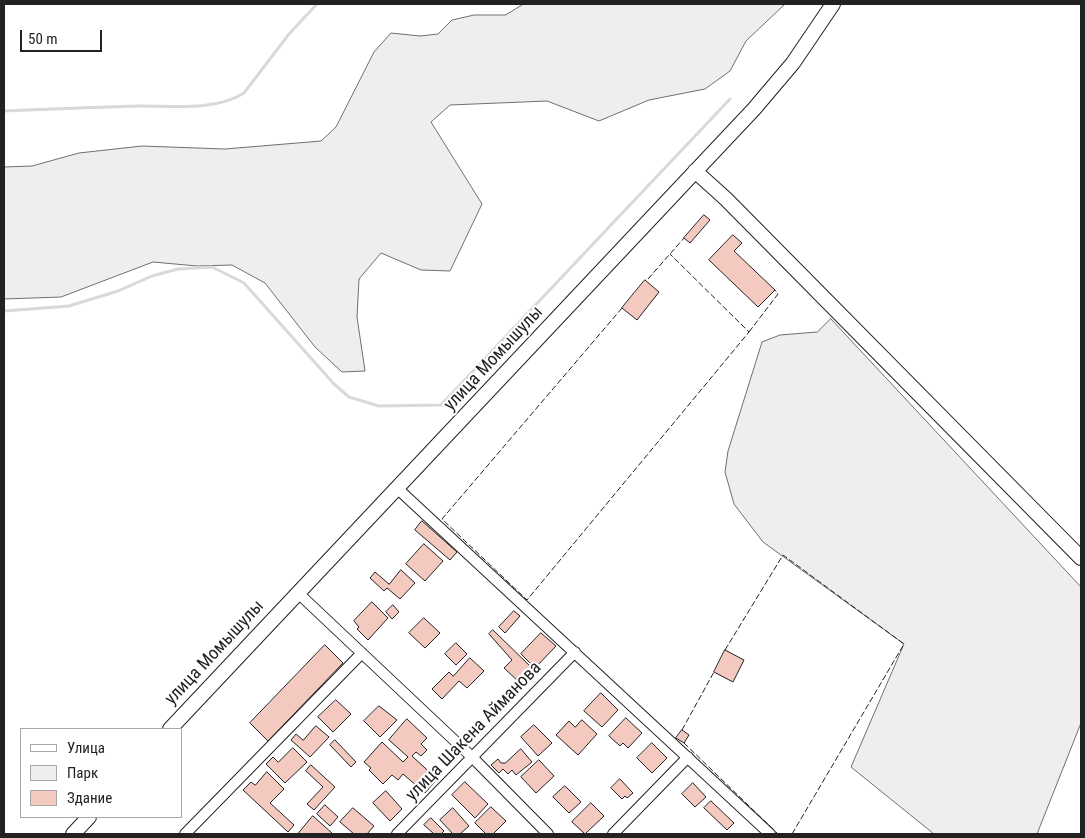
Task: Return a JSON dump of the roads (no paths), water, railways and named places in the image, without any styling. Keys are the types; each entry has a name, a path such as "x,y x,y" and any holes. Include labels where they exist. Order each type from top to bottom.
{"street":[{"name":"улица Момышулы","path":"171,728 298,592 398,489 695,171 793,63 833,4"},
{"path":"695,171 726,199 1081,558"},
{"path":"398,489 770,834"},
{"path":"298,592 472,758 548,834"},
{"name":"улица Шакена Айманова","path":"397,834 575,652"},
{"path":"186,834 362,653"},
{"path":"613,834 688,757"},
{"path":"75,834 88,818"}],"waterway":[{"path":"4,111 125,106 181,107 208,105 233,99 244,93 289,34 317,4"},
{"path":"4,311 69,306 118,291 152,276 178,269 212,267 244,283 334,384 349,397 379,406 441,405 730,99"}]}
